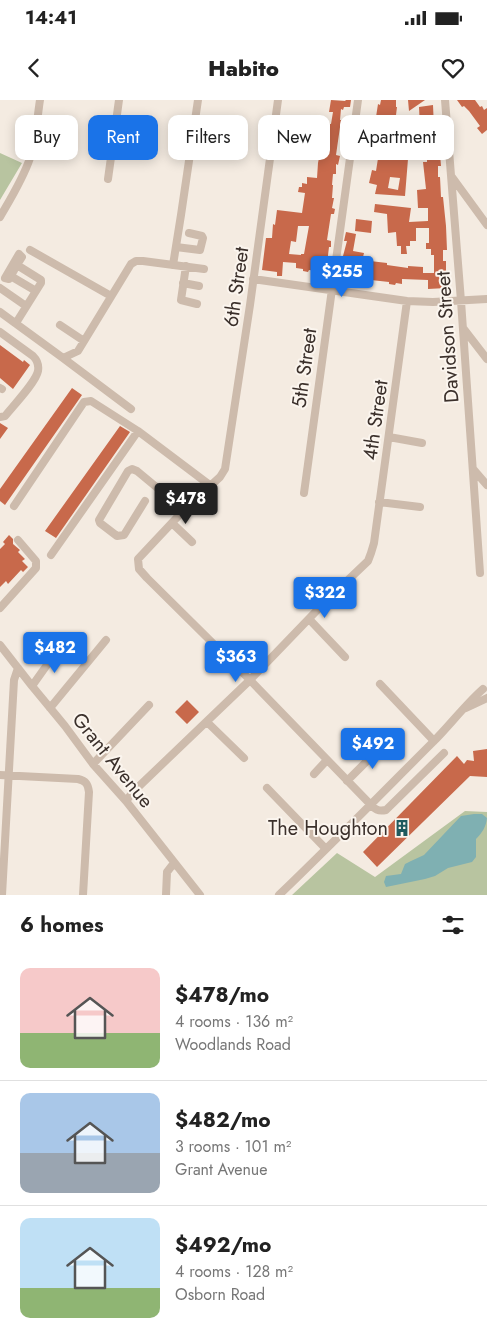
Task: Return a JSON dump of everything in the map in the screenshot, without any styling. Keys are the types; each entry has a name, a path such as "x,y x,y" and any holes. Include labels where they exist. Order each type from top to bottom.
{"street":[{"path":"0,217 13,195 30,158 40,100"},
{"path":"108,179 119,100"},
{"path":"173,264 182,215 198,100"},
{"name":"6th Street","path":"211,486 220,478 225,469 227,459 278,100"},
{"name":"5th Street","path":"304,493 358,100"},
{"name":"Davidson Street","path":"445,100 480,573"},
{"path":"452,177 487,226"},
{"path":"176,247 200,250 202,236 189,234"},
{"path":"30,250 111,296"},
{"path":"63,358 78,351 131,264 136,261 204,269"},
{"path":"16,323 41,280 17,265"},
{"path":"186,266 181,300 197,304"},
{"path":"14,278 36,291"},
{"path":"253,279 407,302 487,299"},
{"path":"183,283 199,286"},
{"path":"0,288 26,306"},
{"name":"4th Street","path":"126,801 250,680 368,560 372,553 407,302"},
{"path":"0,312 132,409"},
{"path":"60,325 84,341"},
{"path":"463,328 487,359"},
{"path":"0,332 33,356 39,370 5,416 0,417"},
{"path":"14,506 84,402 91,401 138,430 211,486 184,510 138,560 141,572 250,680 370,804 380,811 386,810 444,753"},
{"path":"51,555 138,430"},
{"path":"389,437 422,443"},
{"path":"146,501 124,535 117,536 100,523 99,520 128,471 132,469 137,471 184,510"},
{"path":"473,470 487,484"},
{"path":"379,502 420,507"},
{"path":"172,524 192,542"},
{"path":"0,608 36,568 36,561 18,540"},
{"path":"309,618 345,657"},
{"path":"50,708 106,640"},
{"name":"Grant Avenue","path":"0,645 93,764 126,801 200,895"},
{"path":"32,686 60,648"},
{"path":"2,895 14,680 18,668"},
{"path":"380,684 434,741"},
{"path":"279,895 434,741 469,702 486,692"},
{"path":"93,764 149,705"},
{"path":"207,722 244,758"},
{"path":"347,781 384,744"},
{"path":"314,774 327,760"},
{"path":"0,775 78,779 86,783 89,792 83,895"},
{"path":"267,788 326,849"},
{"path":"166,895 167,872 174,863"}],"green space":[{"path":"0,153 22,163 0,200"},
{"path":"465,811 487,812 487,895 292,895 337,853 375,877"}],"water":[{"path":"482,814 487,818 483,830 476,839 476,857 472,862 448,868 435,876 425,879 386,887 384,882 386,876 401,874 405,864 424,855 461,816"}],"building":[{"path":"331,100 351,100 350,107 341,109 340,115 336,155 340,156 338,165 336,164 336,174 333,174 332,198 334,198 332,208 335,209 334,214 331,214 327,240 331,241 331,247 329,247 326,272 303,271 303,269 296,268 296,263 283,262 282,276 277,276 277,272 262,270 266,238 272,238 277,210 302,213 305,193 298,192 299,187 302,187 302,183 307,184 307,177 317,178 319,160 330,160 330,124 333,112 329,112","holes":["298,226 309,226 304,254 289,254 291,241 296,242"]},
{"path":"381,100 396,100 396,115 376,115 378,104 380,105"},
{"path":"408,100 425,100 409,111"},
{"path":"457,100 475,100 484,110 487,108 487,130 482,134 477,128 480,126 469,111 464,106 462,107"},
{"path":"433,105 433,115 419,115 419,107"},
{"path":"378,160 408,160 405,196 375,194 377,185 369,183 372,170 376,171","holes":["390,177 400,178 398,190 388,188"]},
{"path":"427,160 441,160 441,166 438,166 438,177 440,177 446,226 447,250 443,250 443,261 446,261 446,288 428,289 428,280 402,279 402,284 396,283 395,285 389,284 389,282 371,280 370,286 341,281 343,270 346,271 348,257 343,256 347,241 344,241 346,232 356,234 353,251 364,253 363,257 371,258 370,261 408,268 408,266 423,267 423,273 434,273 434,255 431,255 431,249 426,249 426,243 429,243 429,228 416,228 416,241 410,241 410,246 406,246 407,254 401,254 401,246 397,246 396,232 388,233 387,214 374,212 375,204 411,208 409,222 428,221 428,208 418,208 417,190 426,189 423,162 427,162"},
{"path":"356,219 372,221 371,233 355,231"},
{"path":"0,345 30,365 13,389 0,378"},
{"path":"72,388 82,395 5,505 0,501 0,489"},
{"path":"0,423 8,428 0,439"},
{"path":"120,426 130,432 56,538 45,531"},
{"path":"9,535 13,539 13,544 20,550 18,552 25,559 22,561 28,567 23,572 21,570 8,584 6,581 0,587 0,549 5,544 3,542"},
{"path":"187,700 199,712 187,724 175,712"},
{"name":"The Houghton","path":"487,749 487,777 470,776 377,867 363,852 457,756 464,764 467,760 474,761 473,751"}],"place":[{"name":"The Houghton","path":"402,828"}]}
